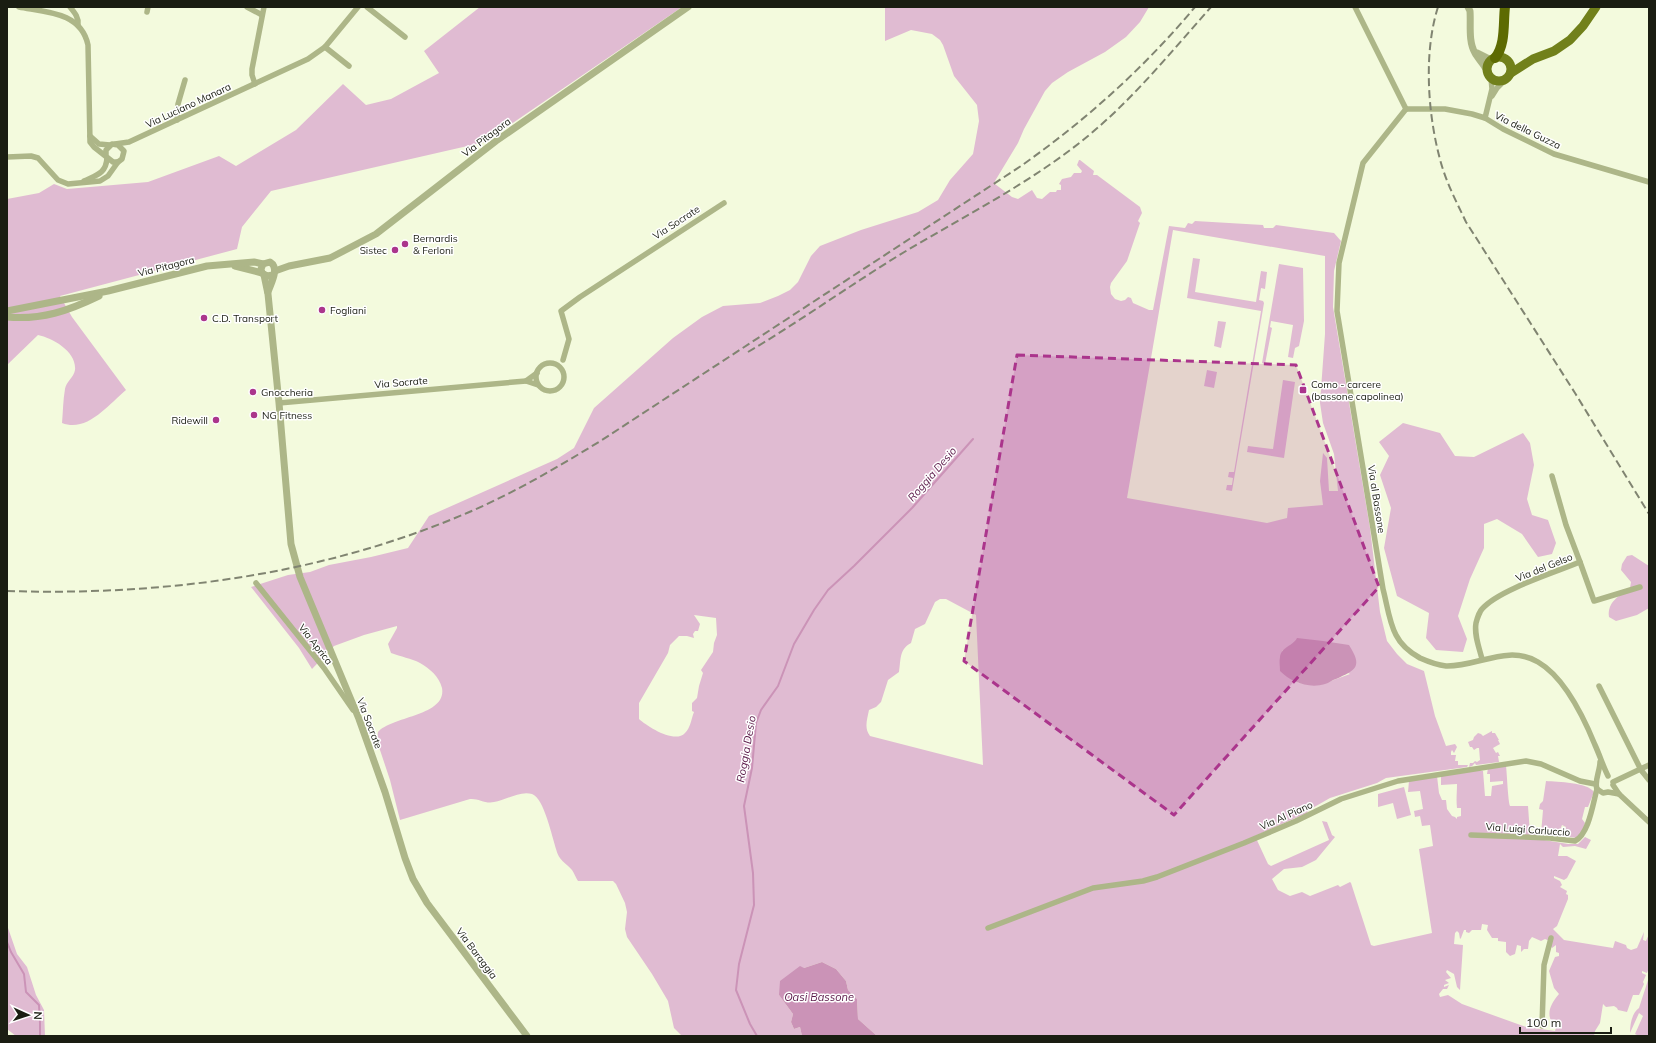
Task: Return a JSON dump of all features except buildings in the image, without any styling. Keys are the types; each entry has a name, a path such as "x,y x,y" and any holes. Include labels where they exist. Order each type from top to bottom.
{"highway":[{"path":"1493,59 1499,53 1502,44 1505,7"}],"main road":[{"path":"1511,73 1511,66 1507,60 1502,57 1493,59 1488,65 1489,75 1497,82 1504,81 1511,73 1533,59 1554,51 1570,40 1583,26 1596,7"},
{"path":"1507,60 1533,59"}],"street":[{"path":"19,7 66,16 78,26 86,38 88,45 90,142 106,157 113,162 118,162"},
{"path":"70,7 76,14 79,21 78,26"},
{"path":"247,7 262,15"},
{"path":"254,84 252,70 264,7"},
{"name":"Via Luciano Manara","path":"90,136 99,144 112,145 129,142 308,59 318,54 325,47 358,7"},
{"path":"367,7 405,37"},
{"name":"Via Pitagora","path":"274,270 330,258 376,234 496,141 688,7"},
{"path":"1355,7 1409,109"},
{"path":"1468,7 1470,11 1471,42 1474,52 1482,62 1489,75 1492,89 1485,118"},
{"path":"325,47 348,66"},
{"path":"1474,52 1493,59"},
{"path":"177,120 178,104 185,80"},
{"path":"1490,100 1497,88 1504,81"},
{"name":"Via della Guzza","path":"1409,109 1445,109 1472,114 1485,118 1503,129 1554,154 1649,182"},
{"name":"Via al Bassone","path":"1409,109 1363,163 1339,263 1337,312 1383,589 1396,636 1415,655 1439,665 1454,665 1508,655 1529,658 1545,666 1559,679 1577,709 1590,734 1600,761 1608,776"},
{"path":"82,182 89,183 108,176 123,157 124,151 129,142"},
{"path":"7,157 31,156 38,158 63,183 74,184 98,176 106,168 106,150 112,145 120,146 124,151"},
{"name":"Via Socrate","path":"563,360 569,339 562,311 580,297 724,203"},
{"name":"Via Pitagora","path":"8,316 48,304 108,291 207,266 254,262 263,264"},
{"path":"268,294 274,270 270,262 263,264 261,269 268,294 279,403"},
{"name":"Via Pitagora","path":"229,264 263,274"},
{"path":"263,274 267,276 274,270"},
{"name":"Via Pitagora","path":"8,316 49,315 62,312 108,291"},
{"path":"59,302 64,308 62,312"},
{"path":"48,304 46,312 49,315"},
{"path":"563,360 564,383 559,389 548,391 538,384 526,381 537,373 541,367 563,360"},
{"path":"552,363 559,366 564,372"},
{"path":"537,373 538,384"},
{"name":"Via Socrate","path":"413,879 385,792 359,719 300,577 291,544 279,403 526,381"},
{"name":"Via del Gelso","path":"1482,659 1476,638 1476,622 1482,609 1497,597 1580,562 1566,525 1552,476"},
{"path":"1580,562 1594,601 1640,587"},
{"name":"Via Aprica","path":"256,583 324,668 359,719"},
{"path":"1599,686 1641,770 1649,780"},
{"name":"Via Al Piano","path":"988,928 1093,888 1143,881 1157,877 1296,821 1341,799 1398,781 1526,761 1541,764 1580,781 1597,784"},
{"name":"Via al Bassone","path":"1597,784 1600,761"},
{"path":"1608,792 1612,789 1613,784 1649,765"},
{"path":"1619,794 1608,792 1603,793 1597,784 1603,775 1608,776 1619,794 1649,822"},
{"name":"Via Luigi Carluccio","path":"1471,835 1550,838 1575,841 1582,835 1586,828 1597,784"},
{"name":"Via Baraggia","path":"413,879 427,903 527,1036"},
{"path":"1542,1026 1544,965 1551,938"}],"highlighted area":[{"path":"1017,355 1296,365 1379,587 1174,815 964,661"}],"shaded area":[{"path":"480,7 682,7 485,142 271,191 242,227 237,249 60,296 72,317 126,390 97,416 88,421 71,425 62,423 65,389 75,370 75,363 72,357 63,347 50,339 38,335 7,365 7,199 39,193 54,184 67,189 148,182 219,156 236,166 296,130 343,84 366,105 391,99 439,73 424,51"},
{"path":"885,7 1149,7 1140,22 1126,37 1105,52 1068,72 1052,83 1045,91 1018,143 995,181 995,184 1012,197 1018,199 1032,190 1037,198 1042,199 1050,192 1061,190 1061,185 1059,184 1062,179 1071,177 1074,173 1081,173 1082,171 1077,165 1080,160 1094,171 1093,175 1097,175 1140,207 1142,213 1138,221 1140,223 1127,261 1111,283 1111,294 1115,299 1121,301 1128,297 1131,298 1133,303 1149,310 1153,310 1169,226 1185,228 1188,223 1192,224 1195,221 1263,225 1264,228 1273,228 1276,225 1334,233 1341,241 1334,271 1333,307 1370,528 1380,612 1387,641 1407,664 1424,671 1435,716 1446,746 1455,744 1457,747 1454,753 1452,750 1451,755 1456,755 1455,761 1458,761 1458,765 1468,765 1467,767 1386,778 1377,783 1330,798 1309,810 1307,813 1255,836 1268,864 1271,866 1329,840 1322,821 1327,822 1332,835 1335,837 1316,860 1302,867 1284,869 1272,879 1278,890 1290,896 1302,892 1310,896 1338,885 1340,887 1350,882 1371,945 1374,946 1432,933 1419,849 1433,846 1430,825 1422,826 1420,816 1415,817 1414,811 1423,809 1420,791 1408,792 1409,781 1437,776 1439,793 1442,800 1446,800 1447,809 1452,816 1457,819 1457,817 1461,816 1461,808 1457,808 1457,784 1441,785 1441,776 1477,770 1483,771 1485,796 1491,796 1492,786 1503,784 1503,781 1490,782 1490,774 1487,774 1488,768 1506,766 1510,806 1528,806 1530,834 1541,834 1543,810 1539,809 1540,804 1543,801 1546,781 1572,783 1585,786 1594,792 1588,807 1585,807 1582,819 1585,823 1582,833 1576,838 1564,836 1566,827 1562,825 1558,836 1544,835 1544,840 1568,844 1578,844 1585,837 1591,840 1586,849 1575,846 1563,847 1560,844 1558,856 1567,856 1576,861 1567,878 1564,880 1554,876 1554,878 1560,881 1562,885 1560,887 1567,891 1566,894 1568,895 1568,899 1557,926 1553,929 1564,940 1613,948 1615,941 1626,945 1627,948 1631,950 1637,948 1644,932 1643,940 1646,941 1649,934 1649,968 1647,973 1642,971 1642,973 1646,975 1643,982 1644,984 1639,995 1633,995 1627,1012 1618,1010 1614,1006 1606,1007 1603,1004 1600,1023 1594,1036 877,1036 858,1019 857,999 848,990 846,981 836,969 822,962 804,968 779,995 793,1014 791,1022 794,1029 800,1027 802,1036 682,1036 674,1028 668,1001 627,937 625,929 627,912 625,903 616,884 613,881 578,881 572,870 562,861 557,853 544,810 536,797 532,794 523,793 491,802 470,799 400,820 390,780 377,741 378,732 395,722 428,710 436,704 441,697 442,688 439,680 431,670 420,663 391,653 388,644 397,626 364,635 334,646 312,669 299,648 251,587 288,575 310,572 329,565 408,548 429,516 557,459 574,448 594,408 673,338 702,317 723,306 760,303 778,296 790,290 798,282 811,256 820,246 861,230 918,212 938,200 950,180 973,154 979,121 977,105 954,76 943,45 940,40 932,34 911,30 885,41","holes":["1173,230 1325,256 1325,334 1320,403 1323,423 1334,454 1338,491 1329,491 1327,458 1323,453 1320,481 1323,505 1288,508 1287,518 1267,523 1127,498","940,599 946,599 976,615 983,765 870,736 868,733 866,724 869,710 876,707 881,702 888,680 899,672 904,648 911,643 915,629 925,624 935,602","694,615 716,618 717,635 713,652 701,670 703,673 697,698 692,703 692,711 694,712 689,728 681,736 668,736 655,730 639,719 639,703 668,653 670,645 679,636 694,638 693,634 695,631 698,631 700,624","1295,643 1350,674 1320,685 1298,683 1282,651","1482,924 1488,925 1487,930 1492,938 1498,938 1498,941 1506,942 1506,952 1510,956 1515,954 1517,945 1521,946 1521,952 1524,949 1528,949 1529,941 1532,937 1541,941 1545,939 1550,941 1549,944 1552,948 1556,945 1556,952 1559,953 1559,956 1555,957 1549,971 1554,988 1559,994 1551,1007 1549,1015 1556,1028 1555,1031 1526,1027 1462,1004 1448,995 1440,997 1439,994 1443,989 1447,989 1449,985 1444,987 1444,985 1449,983 1445,980 1451,978 1446,972 1447,970 1454,974 1457,987 1460,990 1463,945 1454,944 1455,933 1457,931 1459,933 1460,939 1464,930 1469,933 1472,930 1481,930"]},
{"path":"1193,258 1200,259 1195,292 1256,302 1261,271 1267,272 1265,289 1261,288 1259,300 1263,301 1264,303 1232,491 1226,490 1227,485 1232,485 1233,478 1228,477 1229,472 1234,472 1261,311 1187,298"},
{"path":"1279,264 1303,268 1304,321 1299,346 1295,348 1293,358 1288,357 1293,325 1271,321 1270,327 1272,328 1265,364 1262,363"},
{"path":"1218,321 1226,322 1221,348 1214,346"},
{"path":"1207,370 1217,372 1214,388 1204,386"},
{"path":"1283,380 1295,382 1284,458 1247,452 1248,446 1273,449"},
{"path":"1403,423 1440,433 1455,456 1474,457 1523,433 1530,443 1534,465 1527,499 1532,515 1548,520 1556,543 1552,554 1538,557 1522,534 1497,519 1484,524 1484,548 1470,579 1458,616 1467,639 1463,652 1436,650 1426,638 1429,613 1397,596 1384,548 1391,508 1380,475 1389,456 1379,442"},
{"path":"1632,555 1649,566 1649,608 1637,615 1616,621 1609,617 1610,607 1615,600 1630,588 1631,582 1621,570 1622,564 1627,556"},
{"path":"1492,731 1492,733 1495,733 1500,744 1493,748 1500,756 1498,756 1499,762 1476,765 1475,763 1469,767 1470,763 1480,760 1479,748 1474,750 1470,747 1468,742 1473,740 1478,733 1483,736"},
{"path":"1404,787 1411,815 1397,819 1393,803 1378,807 1378,794"},
{"path":"7,925 17,954 27,967 36,995 44,1010 45,1036 16,1036 7,1029"},
{"path":"1649,977 1649,1036 1639,1036 1635,1034 1643,1016 1639,1013 1630,1033 1631,1022 1633,1016 1639,1008"}],"water":[{"path":"1297,638 1349,645 1356,658 1355,667 1348,673 1325,684 1313,686 1301,684 1289,678 1280,671 1281,654"},
{"name":"Oasi Bassone","path":"822,962 836,969 846,981 848,990 857,999 858,1019 877,1036 802,1036 800,1027 794,1029 791,1022 793,1014 779,995 780,981 800,966 804,968"}],"waterway":[{"name":"Roggia Desio","path":"757,1036 750,1024 736,990 739,964 754,905 753,873 744,806 752,768 756,723 761,710 778,686 794,644 828,590 912,508 973,439"},
{"path":"7,942 24,974 26,992 39,1005 40,1036"}],"railway":[{"path":"7,591 66,592 125,590 183,585 242,577 299,566 356,552 412,534 467,513 502,497 552,470 602,440 1021,166 1091,112 1135,72 1195,7"},
{"path":"748,352 906,251 1022,183 1067,153 1105,121 1137,90 1211,7"},
{"path":"1438,7 1430,45 1430,106 1441,163 1449,186 1466,222 1575,393 1649,514"}],"place":[{"name":"Bernardis & Ferloni","path":"405,244"},
{"name":"Sistec","path":"395,250"},
{"name":"Fogliani","path":"322,310"},
{"name":"C.D. Transport","path":"204,318"},
{"name":"Como - carcere (bassone capolinea)","path":"1303,390"},
{"name":"Gnoccheria","path":"253,392"},
{"name":"NG Fitness","path":"254,415"},
{"name":"Ridewill","path":"216,420"}]}
